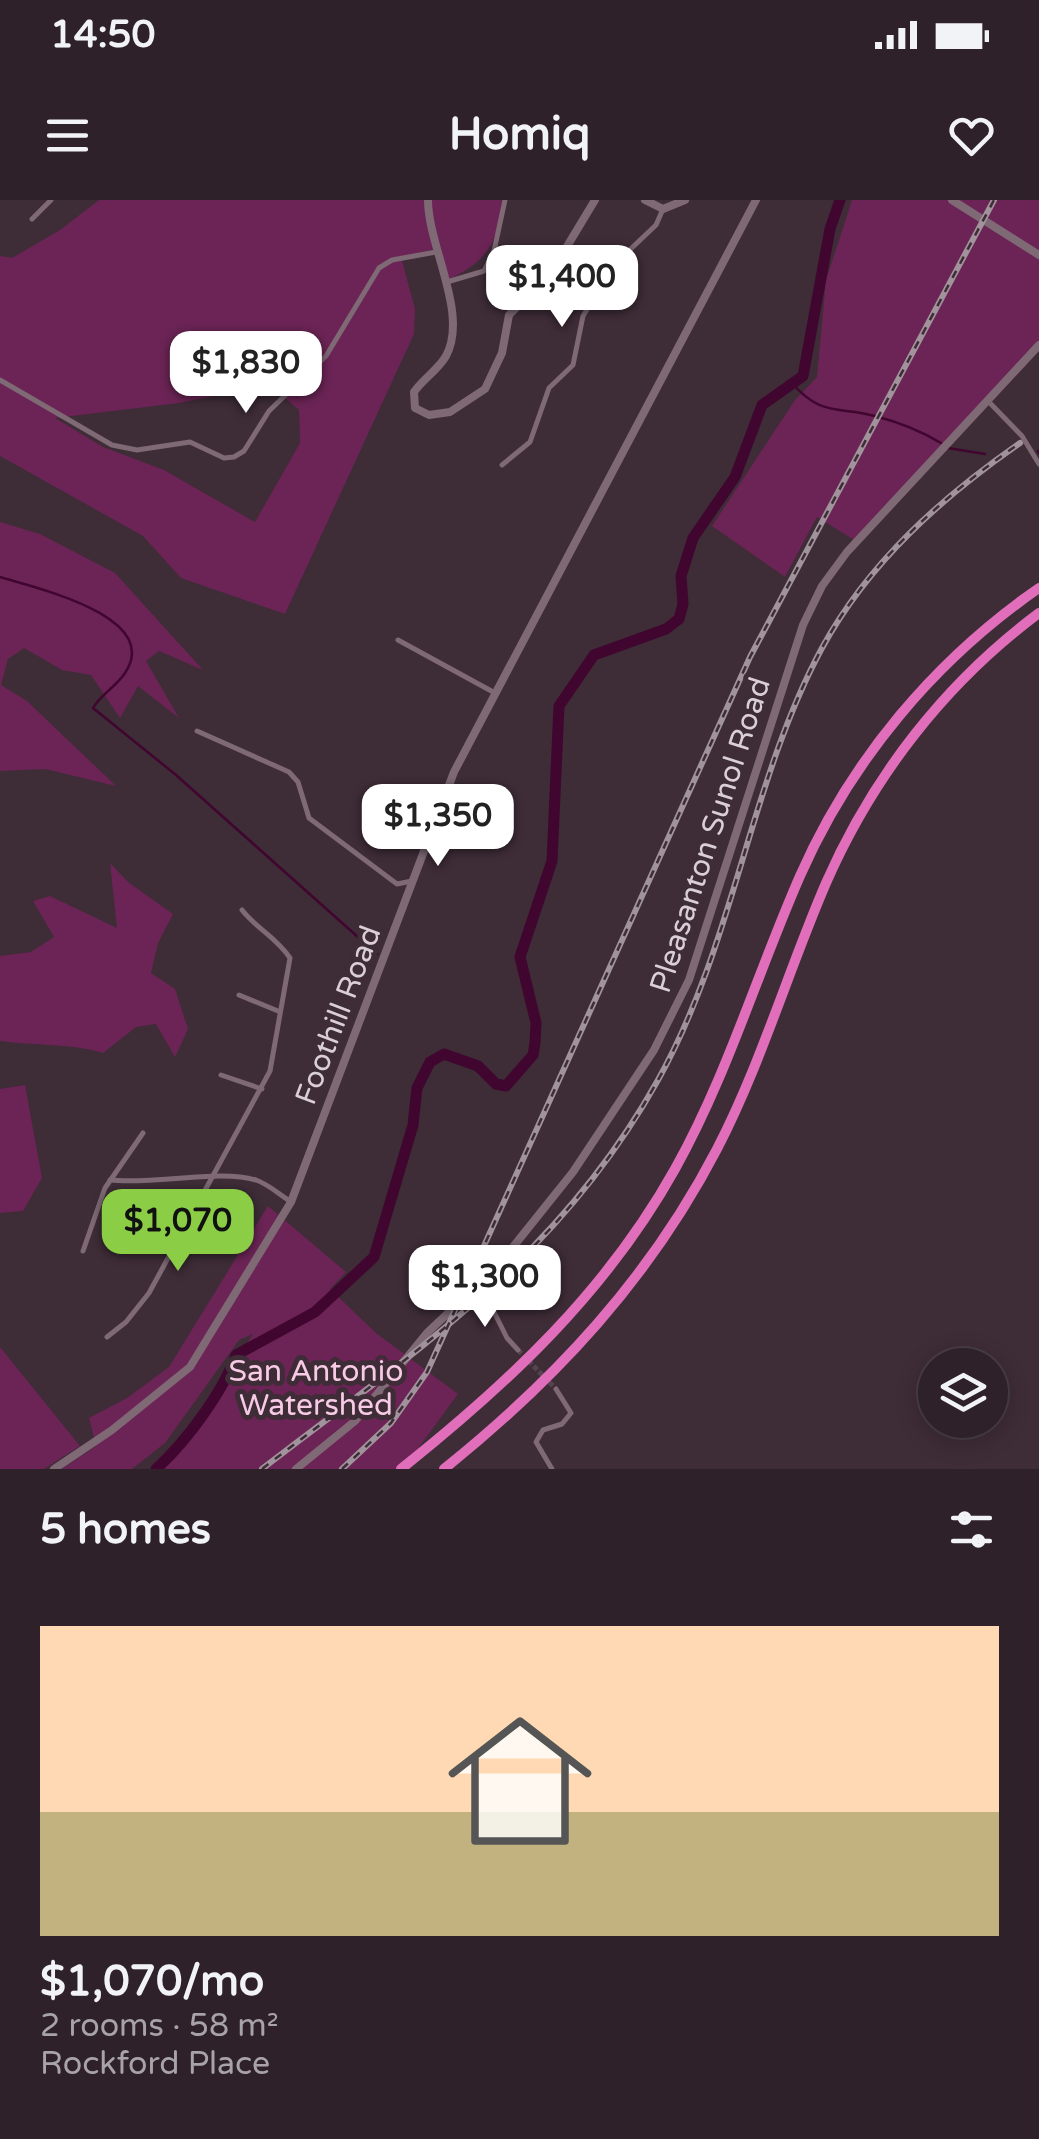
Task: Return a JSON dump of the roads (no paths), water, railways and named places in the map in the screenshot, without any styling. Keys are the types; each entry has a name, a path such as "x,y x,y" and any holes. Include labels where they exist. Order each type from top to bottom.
{"highway":[{"path":"401,1469 540,1349 626,1247 694,1133 800,875 859,768 933,678 991,624 1039,588"},
{"path":"444,1469 560,1369 657,1250 698,1185 737,1108 825,886 860,816 901,752 949,693 1039,612"}],"street":[{"path":"32,219 51,200"},
{"path":"428,200 428,224 447,282 449,347 413,398 418,411 428,415 450,412 485,389 502,353 508,315 551,273 595,200"},
{"path":"447,282 484,271 494,251 505,200"},
{"path":"645,200 663,209"},
{"path":"502,465 525,450 549,388 573,365 583,316 618,261 656,225 663,209 685,200"},
{"name":"Foothill Road","path":"54,1469 112,1430 190,1367 291,1202 454,772 756,200"},
{"path":"952,200 1039,255"},
{"path":"0,380 112,445 137,450 190,442 224,458 234,457 244,451 268,411 326,356 379,268 392,260 436,252"},
{"name":"Pleasanton Sunol Road","path":"296,1469 354,1422 427,1332 480,1284 593,1147 668,1026 696,962 811,606 847,552 1039,345"},
{"path":"986,400 1022,436 1039,464"},
{"path":"398,640 495,693"},
{"path":"197,731 277,764 298,782 309,818 397,884 415,881"},
{"path":"107,1336 126,1322 150,1293 270,1071 290,958 276,937 253,924 242,910"},
{"path":"238,994 278,1010"},
{"path":"221,1075 262,1089"},
{"path":"83,1251 93,1213 110,1180 143,1133"},
{"path":"110,1180 142,1184 215,1178 260,1181 291,1202"},
{"path":"480,1284 507,1338 518,1350"},
{"path":"552,1469 536,1442 543,1430 562,1424 571,1413 556,1388"}],"waterway":[{"path":"156,1469 202,1416 236,1355 315,1312 374,1257 413,1125 417,1088 430,1062 444,1054 478,1066 496,1084 506,1086 533,1055 536,1023 520,957 552,861 559,706 594,655 666,629 679,619 683,604 681,576 693,538 735,477 762,405 803,376 830,229 840,200"},
{"path":"791,382 821,406 892,421 941,443"},
{"path":"948,448 985,454"},
{"path":"0,577 65,597 111,620 126,636 132,653 125,673 93,708 176,775 377,954"}],"tunnel":[{"path":"518,1350 556,1389"}],"railway":[{"path":"342,1469 391,1423 427,1372 750,657 994,200"},
{"path":"262,1469 481,1296 530,1250 619,1143 658,1080 684,1027 706,973 776,753 822,648 862,587 909,534 962,486 1020,443"}],"park label":[{"name":"San Antonio Watershed","path":"316,1388"}]}
